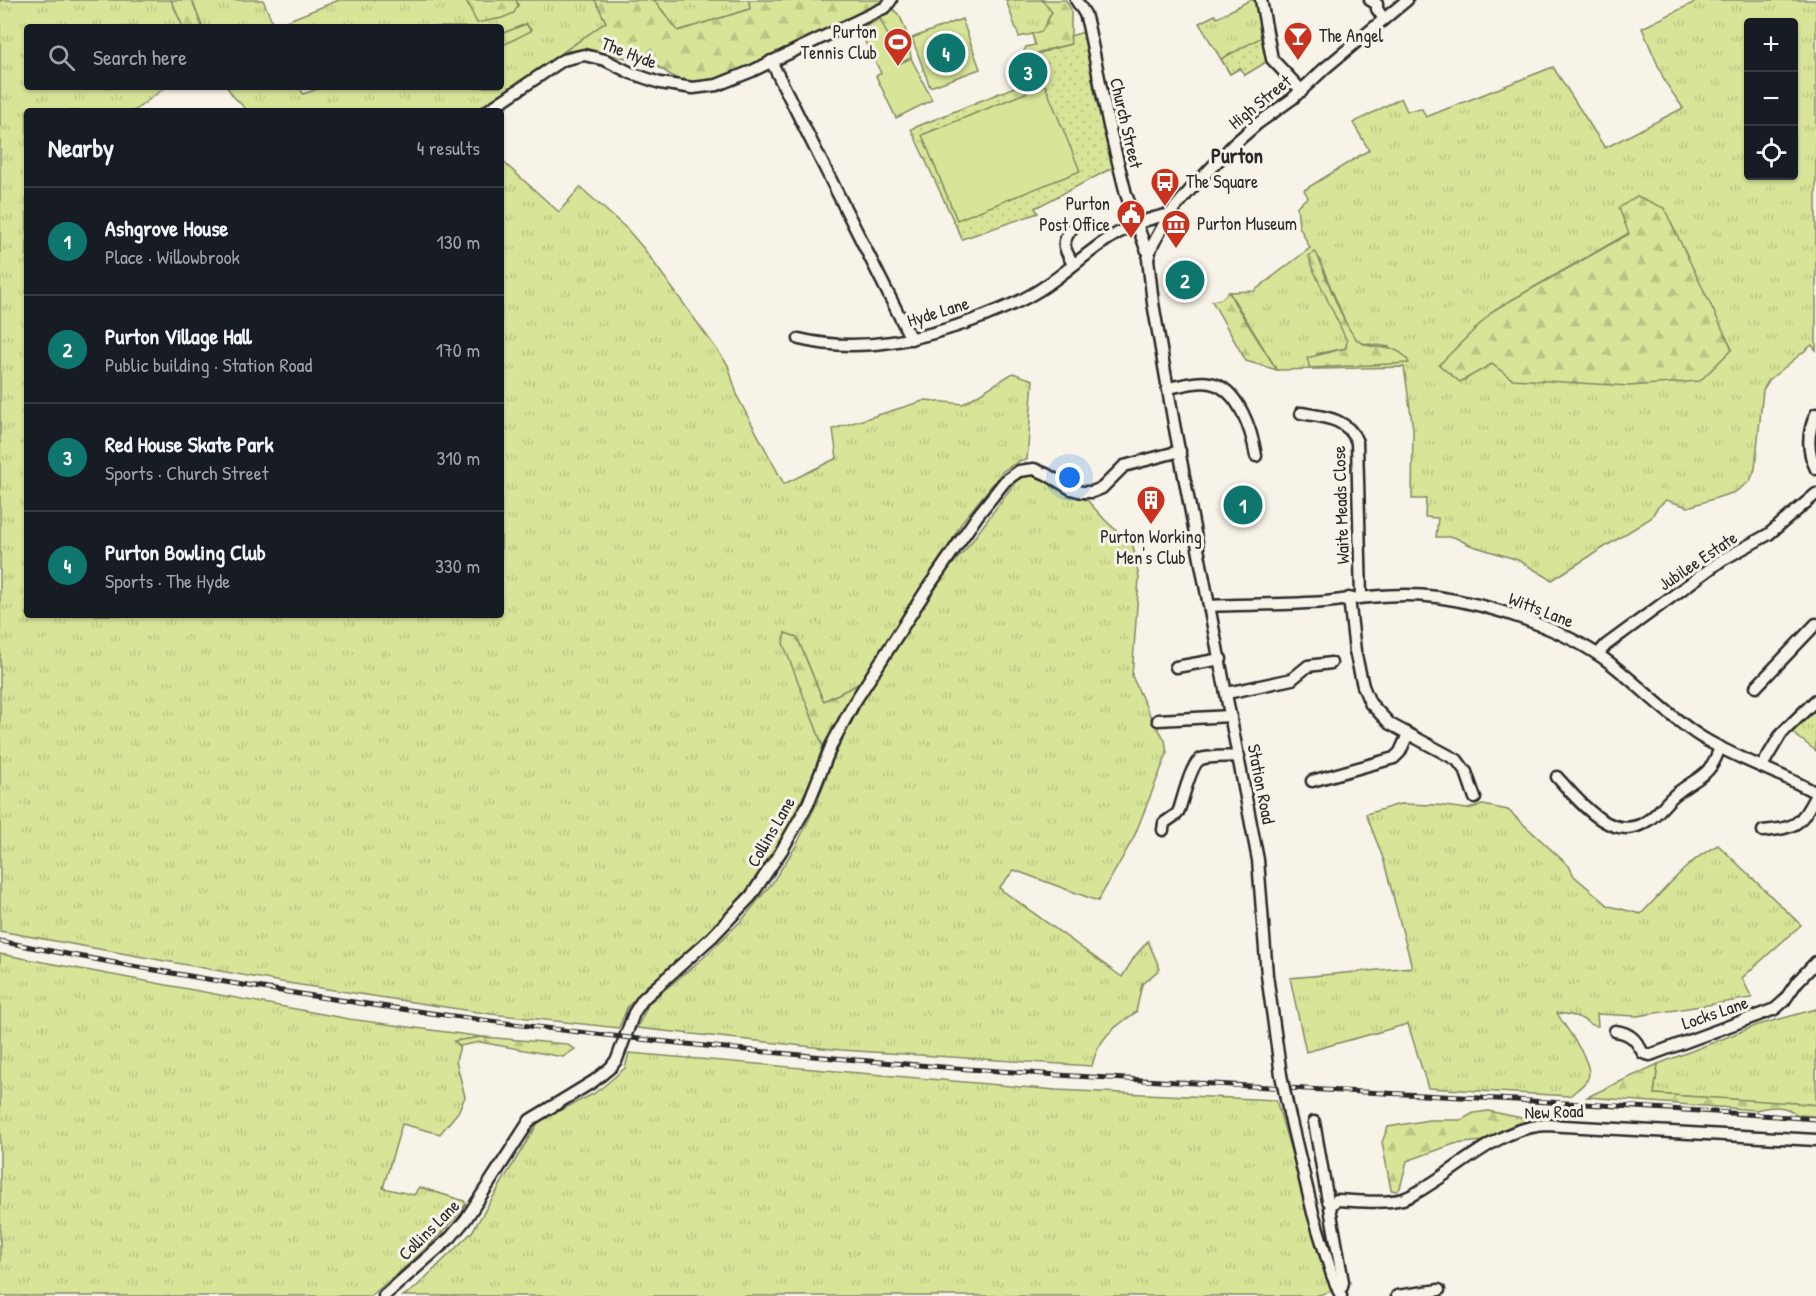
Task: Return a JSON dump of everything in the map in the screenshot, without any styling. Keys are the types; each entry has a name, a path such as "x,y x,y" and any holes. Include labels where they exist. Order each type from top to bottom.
{"street":[{"name":"The Hyde","path":"491,108 563,60 584,55 596,57 647,79 693,88 717,85 886,7 891,0"},
{"name":"Church Street","path":"1076,0 1085,14 1113,143 1136,224 1149,252"},
{"path":"1262,0 1272,59 1302,90"},
{"name":"High Street","path":"1149,276 1149,252 1169,215 1191,189 1234,144 1302,90 1407,0"},
{"path":"1375,1 1384,19"},
{"path":"771,61 911,339"},
{"path":"1136,224 1169,215"},
{"name":"Hyde Lane","path":"799,339 812,342 868,345 911,339 948,329 1013,304 1044,287 1108,238 1136,224"},
{"path":"1072,227 1066,235 1064,245 1073,264"},
{"name":"Station Road","path":"1149,276 1260,874 1267,975 1281,1075 1313,1213 1332,1275 1340,1293"},
{"path":"1168,388 1207,382 1221,388 1233,400 1246,419 1256,456"},
{"name":"Waite Meads Close","path":"1301,413 1322,416 1339,422 1349,429 1356,439 1359,453 1361,597"},
{"path":"1816,414 1809,439 1810,453 1816,469"},
{"name":"Collins Lane","path":"384,1296 435,1252 466,1219 527,1124 594,1081 611,1067 617,1059 638,1005 726,924 751,896 782,850 808,804 832,744 860,693 927,589 978,515 1005,481 1019,471 1034,469 1071,489 1092,492 1102,488 1125,466 1180,452"},
{"name":"Jubilee Estate","path":"1598,654 1606,645 1722,560 1769,534 1816,494"},
{"name":"Witts Lane","path":"1210,606 1312,603 1361,597 1423,596 1473,604 1558,632 1598,654 1688,728 1746,761 1762,766 1816,794"},
{"path":"1349,598 1356,651 1367,698 1390,724 1457,760 1466,772 1475,798"},
{"path":"1756,687 1816,624"},
{"path":"1176,667 1221,659"},
{"path":"1227,693 1292,679 1308,666 1330,663"},
{"path":"1762,766 1781,734 1816,700"},
{"path":"1158,720 1232,716"},
{"path":"1312,780 1394,758 1400,752 1408,734"},
{"path":"1557,777 1571,784 1605,822 1616,826 1635,827 1651,819 1674,795 1711,769 1720,747"},
{"path":"1163,830 1164,823 1179,810 1196,763 1203,759 1239,756"},
{"path":"1763,831 1779,835 1798,824 1816,794"},
{"name":"Locks Lane","path":"1615,1031 1630,1035 1636,1040 1643,1053 1650,1055 1775,1008 1784,1001 1797,982 1816,962"},
{"path":"1314,1122 1328,1201 1332,1204 1330,1208 1343,1282 1340,1293"},
{"name":"New Road","path":"1332,1204 1337,1200 1391,1200 1408,1197 1461,1165 1493,1142 1517,1130 1532,1126 1622,1128 1816,1140"},
{"path":"1397,1296 1439,1290"}],"green space":[{"path":"0,0 171,0 182,24 24,24 24,90 162,90 138,108 24,108 24,618 504,618 504,163 559,212 580,187 627,229 728,365 738,398 784,484 837,458 833,429 926,400 963,404 1013,373 1033,380 1027,460 1021,460 1003,471 962,522 934,572 863,682 824,701 797,637 785,633 799,681 823,746 811,780 781,842 744,895 679,962 646,986 627,1008 619,1028 491,1014 281,982 0,931"},
{"path":"171,0 192,0 201,24 182,24"},
{"path":"192,0 263,0 273,24 201,24"},
{"path":"339,0 466,0 477,22 502,18 518,5 516,0 595,0 606,22 483,108 245,108 229,90 301,90 303,94 314,90 504,90 504,44 531,30 526,24 504,33 504,24 279,24"},
{"path":"466,0 516,0 518,5 514,13 477,23"},
{"path":"595,0 654,0 678,31 750,9 749,0 881,0 880,4 892,9 899,16 908,37 887,34 879,20 859,30 853,19 773,57 705,85 680,81 654,64 590,50 565,51 606,22"},
{"path":"654,0 749,0 750,9 678,31"},
{"path":"1006,0 1042,0 1052,11 1042,32 1019,37"},
{"path":"1042,0 1066,0 1071,10 1071,44 1039,52 1014,73 1026,47 1035,45 1032,34 1042,31 1052,12"},
{"path":"1250,0 1256,0 1268,61 1245,75 1240,68 1230,74 1199,23 1215,15 1217,18"},
{"path":"1699,0 1816,0 1816,350 1812,345 1769,380 1763,390 1755,469 1750,481 1735,492 1688,507 1666,500 1651,518 1552,580 1518,560 1470,545 1454,537 1436,537 1438,518 1425,517 1426,499 1412,499 1413,429 1404,367 1277,370 1229,292 1254,291 1310,248 1299,226 1297,206 1308,197 1304,190 1369,150 1353,123 1401,98 1407,111 1422,109 1426,117 1553,67 1605,148 1683,108 1665,82 1642,28","holes":["1629,233 1512,379 1492,364 1494,310","1314,252 1350,333 1361,343 1390,347 1316,354 1346,348 1347,341"]},
{"name":"Purton Tennis Club","path":"880,19 901,63 911,58 932,100 896,118 876,76 881,73 859,30"},
{"path":"962,19 980,69 930,87 912,38"},
{"path":"526,24 531,31 504,44 504,33"},
{"path":"1084,32 1094,90 1114,167 1035,208 1038,213 962,239 911,129 1017,86 1014,73 1034,56 1071,44 1070,36"},
{"path":"887,34 908,37 911,58 902,63"},
{"path":"1263,38 1268,61 1245,75 1240,68 1230,74 1221,59"},
{"path":"1036,61 1039,74 1020,79 1017,69 1021,68 1020,65"},
{"path":"1045,85 1080,171 957,220 922,135"},
{"path":"1637,196 1664,208 1732,349 1700,381 1629,386 1512,379 1492,364 1460,382 1439,365 1494,310 1629,234 1619,208"},
{"path":"1314,252 1317,254 1342,315 1354,336 1366,345 1400,352 1409,363 1310,368 1307,358 1346,348 1347,341 1311,265 1309,256"},
{"path":"1229,292 1277,370 1246,361 1212,301 1221,299"},
{"path":"1031,473 1045,476 1067,491 1088,501 1133,546 1139,578 1132,676 1149,713 1165,740 1167,754 1134,837 1098,901 1014,870 999,888 1122,977 1148,941 1160,969 1142,984 1136,1012 1120,1023 1102,1041 1092,1066 841,1050 637,1028 649,1003 703,958 743,919 772,883 796,846 817,803 833,759 862,702 946,572 966,549 1016,481"},
{"path":"785,633 797,637 824,701 863,682 823,746 783,643"},
{"path":"1816,705 1816,751 1789,730"},
{"path":"1400,804 1467,809 1483,805 1508,810 1569,866 1574,876 1609,906 1641,914 1686,867 1718,845 1801,925 1742,978 1752,998 1637,1016 1597,1014 1598,1026 1581,1018 1557,1013 1588,1065 1587,1080 1570,1096 1428,1088 1408,1024 1306,1052 1290,978 1412,967 1383,858 1366,814"},
{"path":"0,954 349,1019 483,1037 455,1041 460,1046 456,1061 465,1097 458,1112 440,1134 402,1124 383,1188 414,1195 419,1187 464,1201 466,1204 433,1241 371,1296 0,1296"},
{"path":"1816,1009 1816,1105 1654,1094 1658,1064 1758,1025"},
{"path":"483,1037 566,1044 575,1049 563,1057 480,1042 460,1046 454,1041"},
{"path":"629,1053 1056,1090 1276,1100 1332,1291 1315,1296 403,1296 414,1289 472,1232 539,1121 593,1094 604,1086 625,1068"},
{"path":"1658,1064 1654,1094 1810,1104 1816,1105 1816,1116 1797,1115 1788,1109 1778,1107 1756,1110 1587,1097"},
{"path":"1488,1111 1532,1120 1483,1141 1454,1144 1407,1161 1400,1188 1397,1191 1391,1190 1382,1142 1388,1127 1429,1120 1461,1120 1474,1113"}],"railway":[{"path":"0,941 118,964 356,1003 715,1047 955,1068 1816,1119"}],"place":[{"name":"Purton Bowling Club","path":"946,53"},
{"name":"The Angel","path":"1298,62"},
{"name":"Purton Tennis Club","path":"898,68"},
{"name":"Red House Skate Park","path":"1028,72"},
{"name":"The Square","path":"1165,208"},
{"name":"Purton Post Office","path":"1131,240"},
{"name":"Purton Museum","path":"1176,250"},
{"name":"Purton Village Hall","path":"1185,280"},
{"name":"Ashgrove House","path":"1243,505"},
{"name":"Purton Working Men's Club","path":"1151,526"}],"district":[{"name":"Purton","path":"1237,156"}]}
